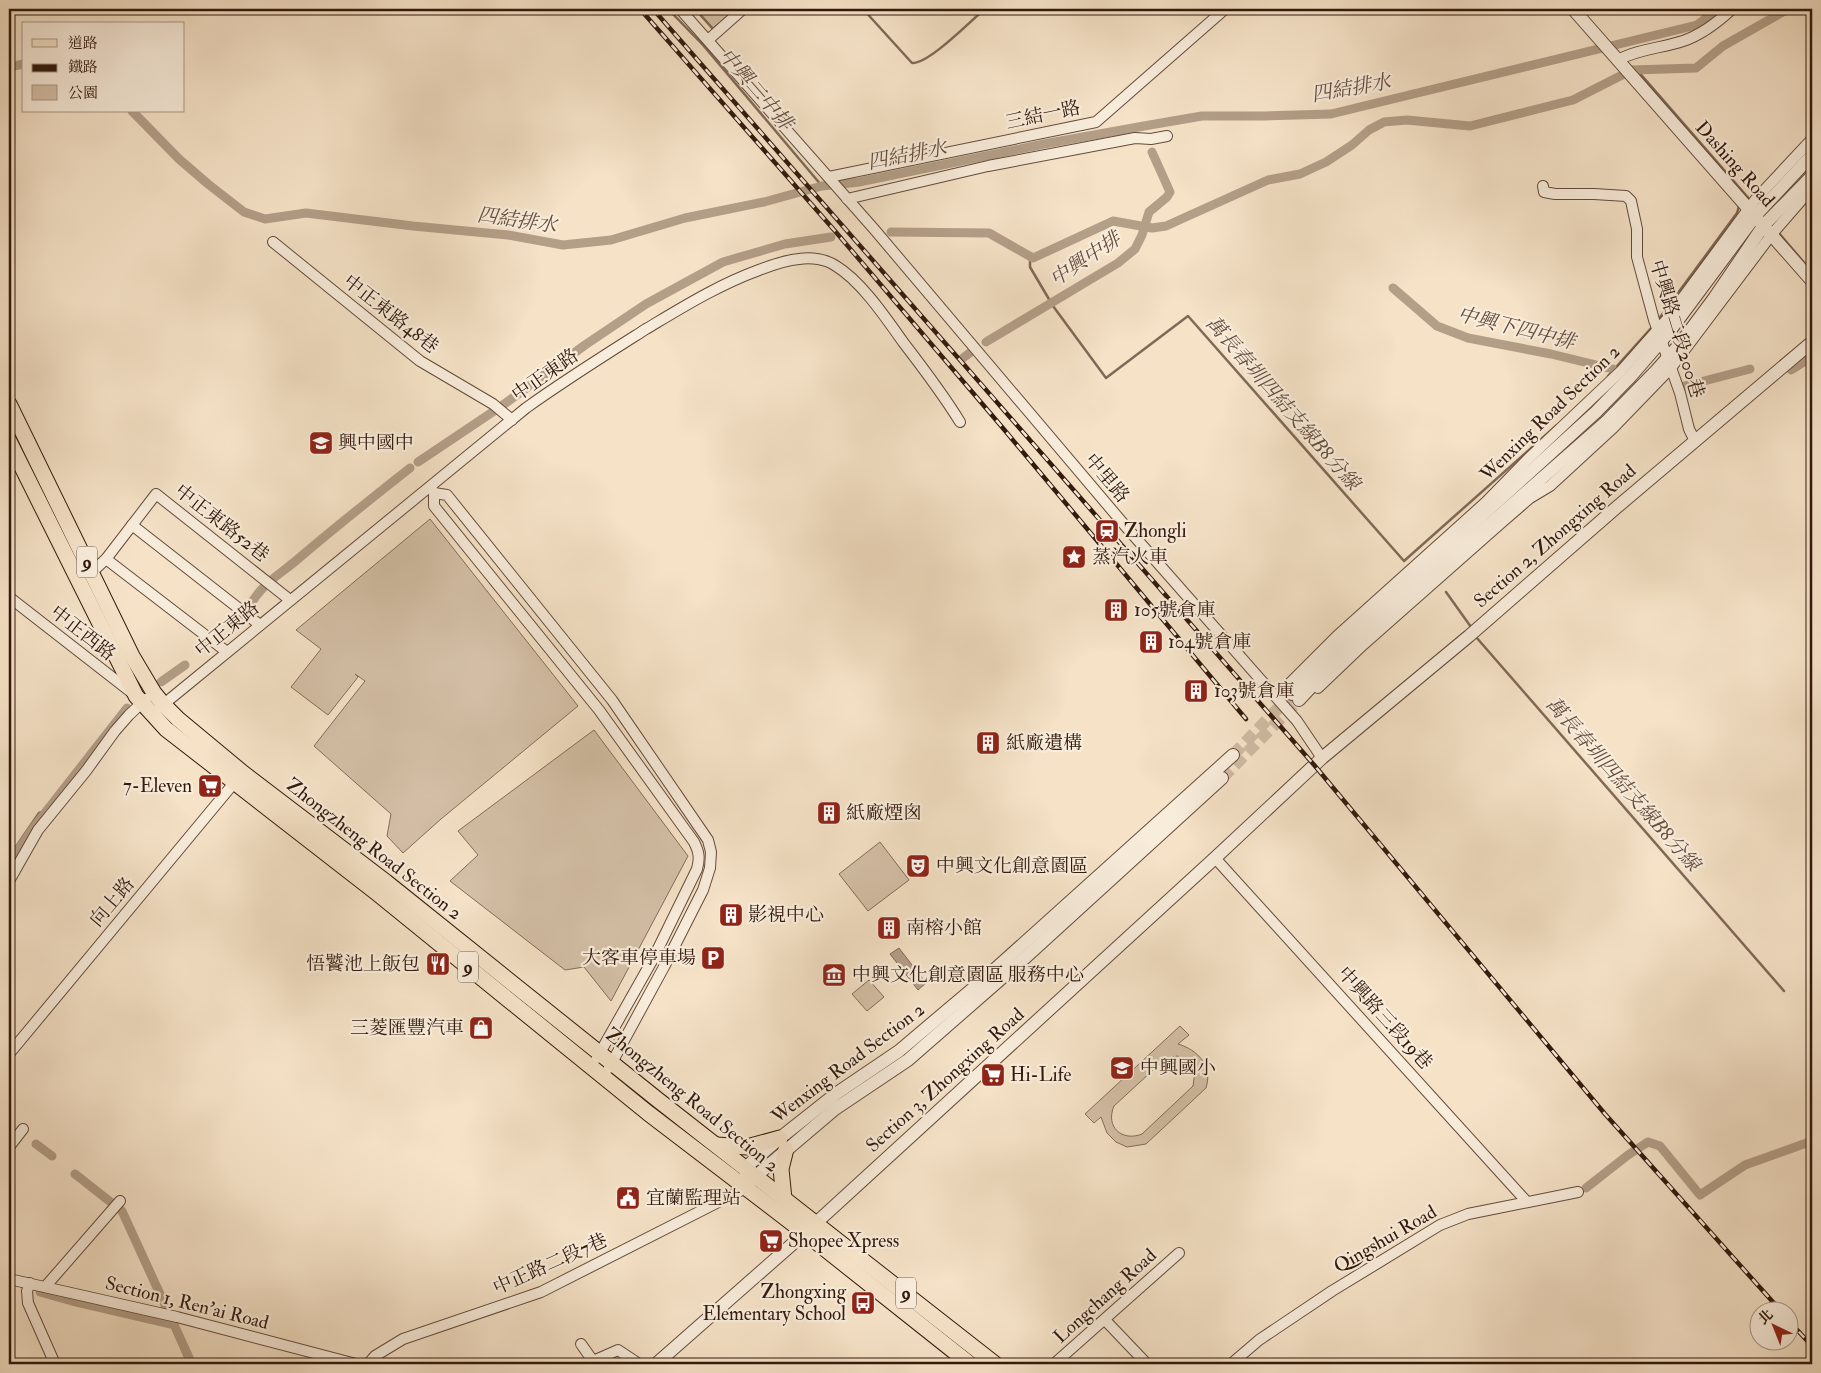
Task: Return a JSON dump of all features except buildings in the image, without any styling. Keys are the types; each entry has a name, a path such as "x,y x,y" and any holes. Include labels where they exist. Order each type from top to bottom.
{"main road":[{"name":"Zhongzheng Road Section 2","path":"12,411 132,656 149,702"},
{"name":"Zhongzheng Road Section 2","path":"9,441 149,702 178,720 239,777 377,893 716,1167 746,1188 811,1227"},
{"name":"Zhongzheng Road Section 2","path":"239,777 386,882 751,1171 784,1199 811,1227"},
{"path":"717,1145 746,1147 783,1144 781,1169 784,1199"},
{"name":"9","path":"811,1227 970,1364"},
{"name":"9","path":"811,1227 996,1364"}],"street":[{"path":"680,9 829,177"},
{"path":"708,40 744,9"},
{"name":"三結一路","path":"829,177 1096,122 1225,9"},
{"name":"Dashing Road","path":"1573,9 1812,281"},
{"path":"1622,64 1628,55 1685,41 1705,31 1732,9"},
{"path":"847,199 988,166 1135,138 1151,139 1166,136"},
{"name":"Wenxing Road Section 2","path":"1812,139 1760,220 1716,297 1669,364 1590,438 1295,696 1336,648 1596,412 1631,376 1659,336 1760,220 1812,155"},
{"name":"Wenxing Road Section 2","path":"1760,220 1812,176"},
{"name":"中里路","path":"829,177 1127,528 1297,721 1313,742 1322,758"},
{"name":"中興路二段200巷","path":"1543,186 1544,192 1626,196 1631,202 1637,229 1637,257 1659,336 1695,441"},
{"name":"Wenxing Road Section 2","path":"1760,220 1812,188"},
{"name":"中正東路48巷","path":"273,242 420,361 497,407 512,420"},
{"name":"中正東路","path":"9,881 38,830 116,731 149,702 227,652 431,489 512,420 574,374 702,295 739,277 776,264 799,259 822,260 836,266 878,308 939,390 960,422"},
{"name":"Section 2, Zhongxing Road","path":"1322,758 1469,636 1812,342"},
{"path":"431,489 434,506 599,710 694,842 698,851 699,860 693,877 653,960 600,1053 590,1067"},
{"path":"431,489 447,495 612,700 708,840 710,868 703,890 613,1063 603,1076"},
{"name":"中正東路52巷","path":"132,526 156,494 290,600"},
{"path":"92,572 106,560 132,526 260,625"},
{"path":"106,560 227,652"},
{"name":"中正西路","path":"9,597 149,702"},
{"name":"Wenxing Road Section 2","path":"746,1188 751,1171 837,1093 900,1050 983,980 1232,755"},
{"name":"Section 3, Zhongxing Road","path":"656,1364 811,1227 1322,758"},
{"name":"向上路","path":"9,1054 239,777"},
{"name":"Wenxing Road Section 2","path":"783,1144 908,1060 1027,956 1222,778"},
{"name":"中興路三段19巷","path":"1215,858 1527,1202"},
{"path":"9,1147 23,1129"},
{"name":"中正路二段7巷","path":"368,1364 375,1356 403,1339 541,1292 746,1188"},
{"name":"Qingshui Road","path":"1231,1364 1259,1340 1332,1291 1440,1225 1468,1214 1578,1192"},
{"path":"45,1287 117,1204"},
{"name":"Longchang Road","path":"1054,1364 1179,1253"},
{"name":"Section 1, Ren'ai Road","path":"9,1279 177,1317 356,1364"},
{"path":"30,1284 27,1291 28,1303 55,1364"},
{"path":"1105,1320 1147,1364"},
{"path":"581,1344 593,1361 618,1350 639,1364"}],"green space":[{"path":"696,9 736,9 713,28"},
{"path":"430,519 578,706 441,819 403,853 387,836 391,814 314,746 365,681 355,674 358,677 328,715 291,687 321,649 296,630"},
{"path":"594,730 688,856 611,1001 584,967 565,970 450,881 478,855 458,831"},
{"path":"880,842 909,880 868,911 839,874"},
{"path":"869,980 884,997 867,1011 852,994"},
{"path":"1180,1026 1189,1035 1178,1044 1192,1050 1202,1060 1208,1080 1206,1088 1146,1144 1127,1147 1116,1142 1107,1133 1101,1117 1094,1123 1085,1114","holes":["1177,1056 1192,1065 1195,1071 1193,1086 1142,1134 1128,1136 1117,1131 1112,1120 1114,1106 1165,1059"]}],"shaded area":[{"path":"899,948 926,983 918,990 890,954"}],"waterway":[{"name":"中興二中排","path":"668,9 703,45 822,186"},
{"path":"695,9 713,29"},
{"path":"863,9 912,63 928,57 939,50 985,9"},
{"name":"四結排水","path":"133,112 179,159 208,184 244,212 265,219 306,213 508,235 563,245 611,240 685,218 764,202 822,186 859,182 1044,144 1202,116 1331,114 1697,25 1718,9"},
{"path":"891,232 989,233 1033,258 1113,221 1152,228 1166,226 1268,180 1300,174 1326,162 1352,145 1369,130 1384,122 1407,120 1470,126 1573,100 1632,70 1696,68 1723,46 1788,9"},
{"name":"四結排水","path":"9,67 22,64"},
{"path":"1637,70 1751,201"},
{"name":"中興中排","path":"986,342 1118,263 1135,249 1142,235 1149,212 1167,197 1170,192 1152,152"},
{"path":"1658,320 1737,213 1739,206"},
{"path":"1778,232 1812,272"},
{"path":"418,462 503,405 585,345 646,304 723,262 785,244 831,237"},
{"name":"萬長春圳四結支線B8分線","path":"1030,256 1030,267 1053,306 1106,378 1188,316 1404,561 1557,425"},
{"name":"中興下四中排","path":"1393,288 1437,326 1468,338 1551,354 1613,369"},
{"path":"1608,376 1653,326"},
{"name":"中興中排","path":"963,358 971,352"},
{"name":"中興下四中排","path":"1791,370 1812,357"},
{"name":"中興下四中排","path":"1681,387 1750,369"},
{"path":"248,610 252,601 263,587 410,468"},
{"name":"萬長春圳四結支線B8分線","path":"1446,592 1471,627"},
{"name":"萬長春圳四結支線B8分線","path":"1476,637 1784,991"},
{"path":"161,682 185,665"},
{"path":"9,868 14,856 34,827 127,708"},
{"path":"9,857 39,813 42,812 76,770 78,771"},
{"path":"1586,1188 1648,1142 1660,1146 1700,1195 1745,1165 1812,1141"},
{"path":"36,1144 52,1156"},
{"path":"75,1174 122,1211 192,1364"},
{"path":"40,1292 171,1324"},
{"path":"171,1324 188,1364"}],"tunnel":[{"path":"1233,755 1292,694"},
{"path":"1222,778 1299,700"}],"railway":[{"path":"640,9 835,231 1246,719"},
{"path":"653,9 1315,766 1605,1114 1771,1300"},
{"path":"1798,1331 1812,1346"}],"place":[{"name":"興中國中","path":"321,443"},
{"name":"Zhongli","path":"1107,531"},
{"name":"蒸汽火車","path":"1074,557"},
{"name":"105號倉庫","path":"1116,610"},
{"name":"104號倉庫","path":"1151,642"},
{"name":"103號倉庫","path":"1196,691"},
{"name":"紙廠遺構","path":"988,743"},
{"name":"7-Eleven","path":"210,786"},
{"name":"紙廠煙囪","path":"829,813"},
{"name":"中興文化創意園區","path":"918,866"},
{"name":"影視中心","path":"731,915"},
{"name":"南榕小館","path":"889,928"},
{"name":"大客車停車場","path":"713,958"},
{"name":"悟饕池上飯包","path":"438,964"},
{"name":"中興文化創意園區 服務中心","path":"834,975"},
{"name":"三菱匯豐汽車","path":"481,1028"},
{"name":"中興國小","path":"1122,1068"},
{"name":"Hi-Life","path":"993,1075"},
{"name":"宜蘭監理站","path":"628,1198"},
{"name":"Shopee Xpress","path":"771,1241"},
{"name":"Zhongxing Elementary School","path":"863,1303"}]}
